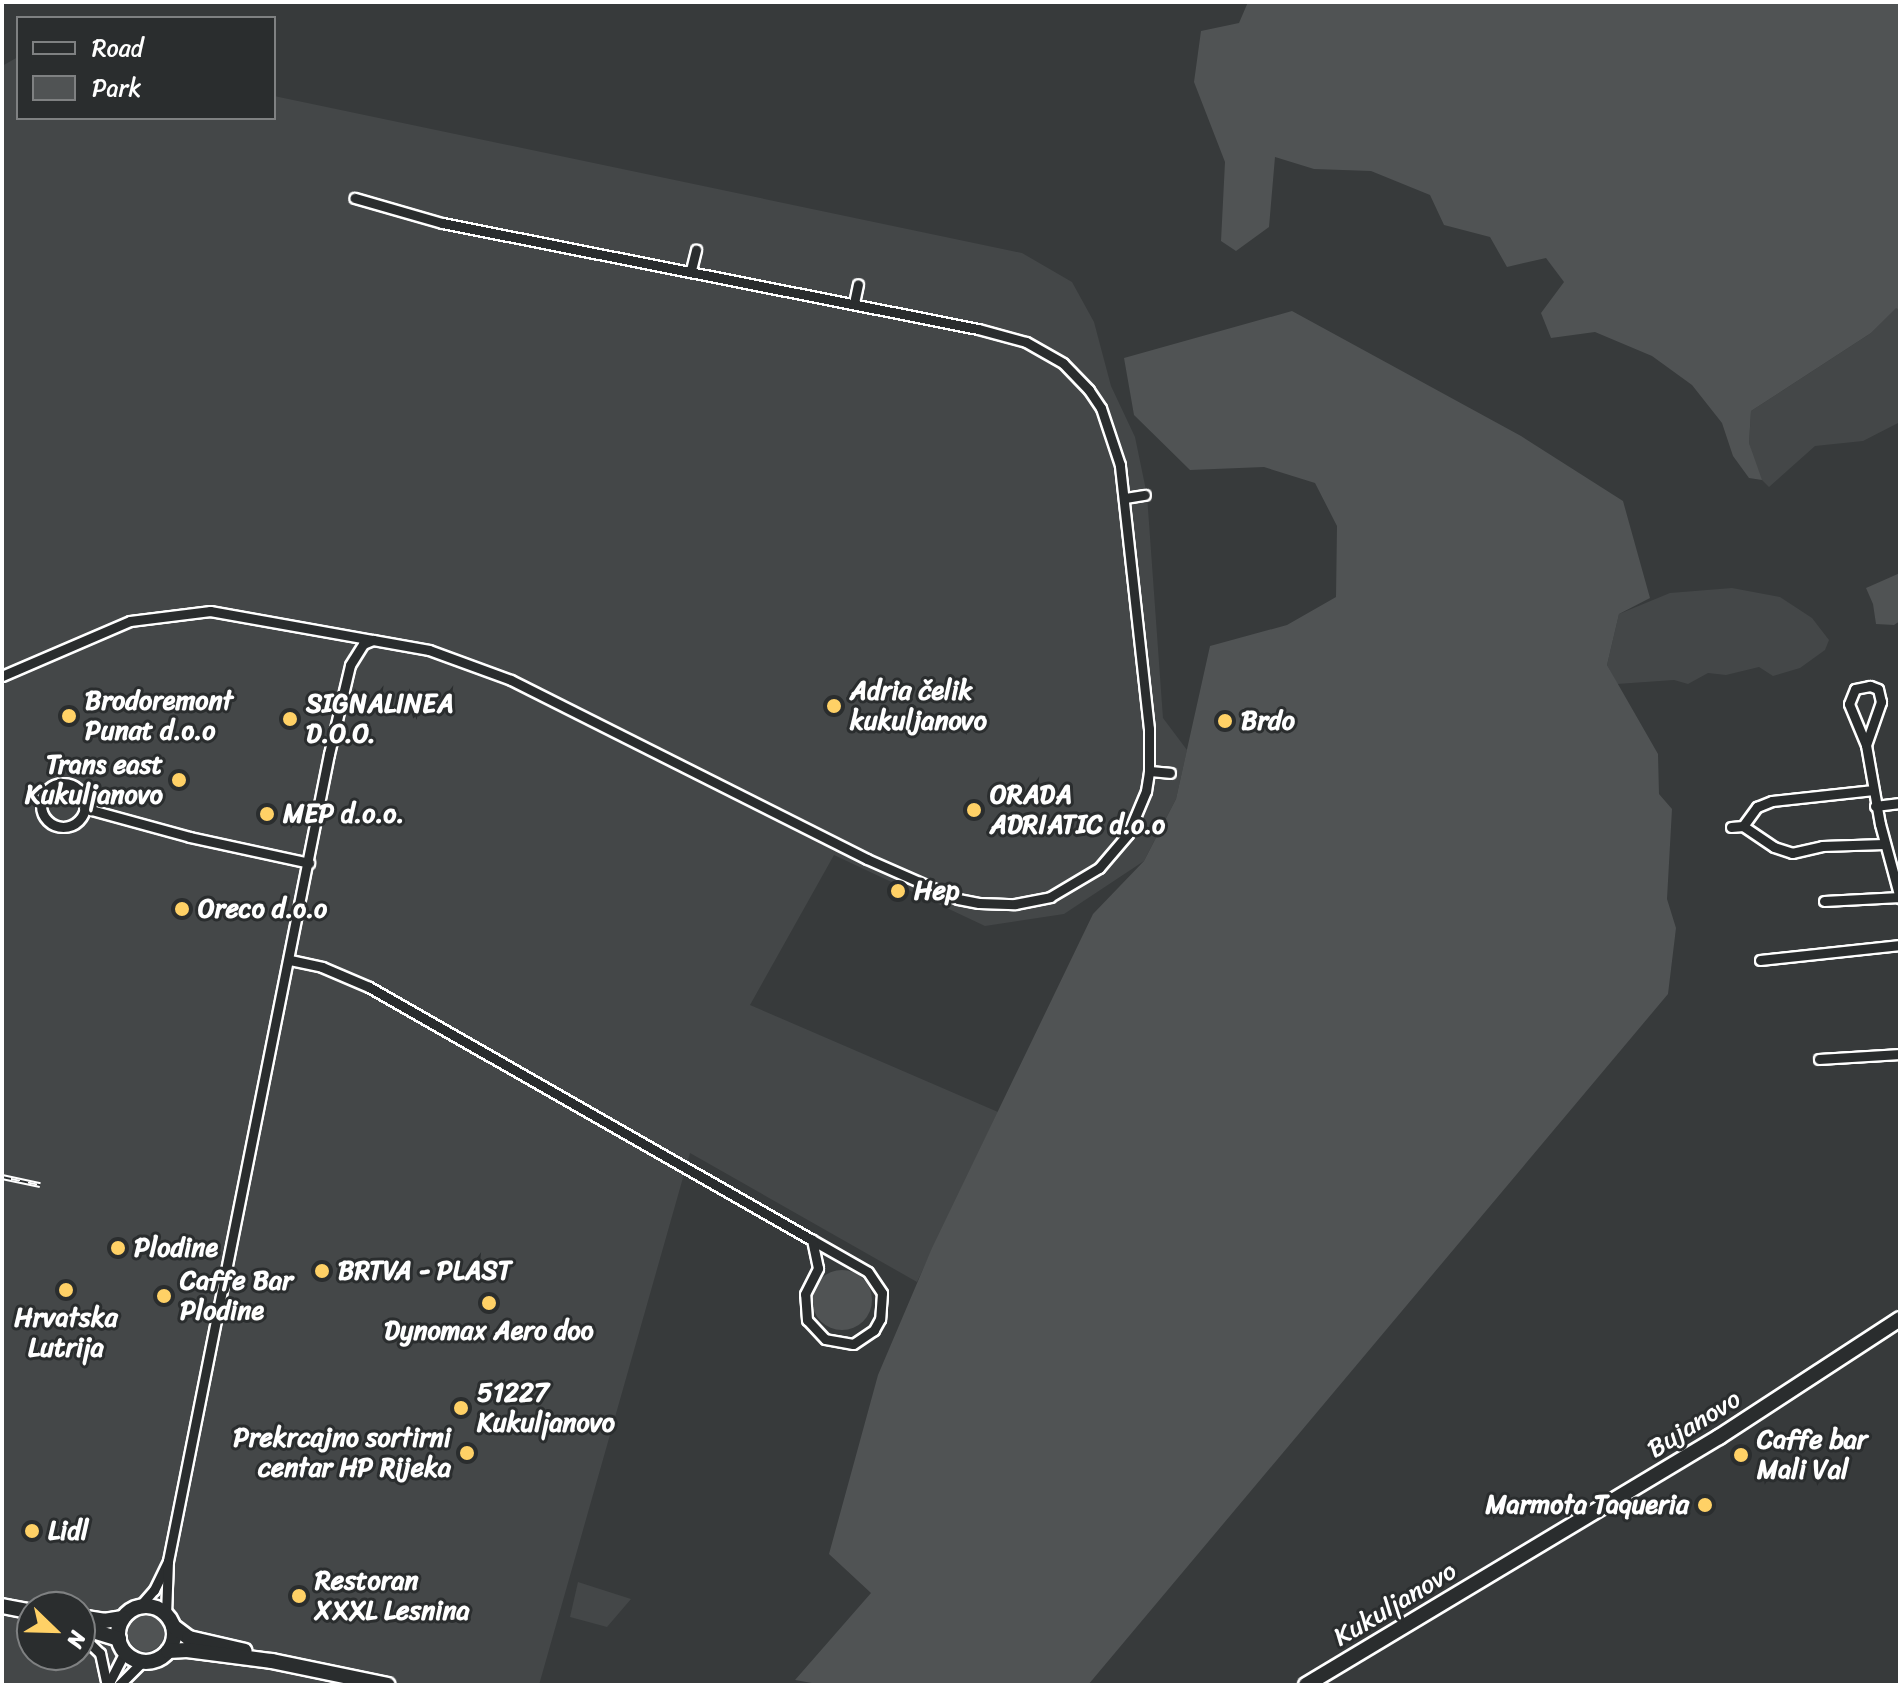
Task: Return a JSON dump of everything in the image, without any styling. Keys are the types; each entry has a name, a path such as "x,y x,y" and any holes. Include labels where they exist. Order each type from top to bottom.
{"main road":[{"name":"Bujanovo","path":"1509,1564 1719,1437 1900,1319"},
{"name":"Kukuljanovo","path":"1306,1685 1509,1564"},
{"path":"96,1620 123,1618 139,1607 157,1608 189,1638 272,1661 388,1685"},
{"path":"122,1646 123,1618"},
{"path":"168,1651 169,1620"},
{"path":"96,1634 122,1646 143,1661 153,1660 168,1651 187,1650 272,1661"}],"street":[{"path":"2,676 130,621 210,611 429,650 511,680 867,859 958,899 1015,904 1050,897 1099,868 1128,834 1146,791 1149,729 1125,498 1110,425 1089,390 1063,363 1026,342 1004,335 691,270 442,223 355,198"},
{"path":"691,270 696,250"},
{"path":"854,303 858,284"},
{"path":"1125,498 1145,495"},
{"path":"169,1620 168,1561 350,665 363,644 373,640"},
{"path":"1824,901 1900,898 1875,806 1866,745 1849,697 1855,689 1870,686 1878,689 1881,702 1866,745"},
{"path":"1149,771 1170,773"},
{"path":"65,783 82,794 84,808 78,821 57,826 45,818 40,804 46,790 65,783"},
{"path":"1743,826 1757,807 1772,801 1873,790"},
{"path":"1875,806 1900,803"},
{"path":"84,808 190,837 309,863"},
{"path":"1731,827 1743,826 1774,847 1792,853 1822,846 1884,844"},
{"path":"1760,960 1900,945"},
{"path":"290,960 322,967 369,987 812,1240 868,1272 882,1293 880,1319 874,1330 853,1344 825,1339 807,1320 805,1294 818,1268 812,1240"},
{"path":"1819,1059 1900,1054"},
{"path":"139,1607 154,1590 168,1561"},
{"path":"108,1685 122,1646"},
{"path":"96,1649 100,1653 108,1685"},
{"path":"119,1685 143,1661"}],"shaded area":[{"path":"16,58 16,120 276,120 276,96 1022,253 1072,282 1094,322 1111,386 1135,437 1147,495 1163,718 1187,750 1176,799 1144,861 1064,914 985,926 834,855 750,1005 998,1112 917,1282 690,1153 539,1685 2,1685 2,66"},
{"path":"1896,307 1900,310 1900,422 1863,441 1815,446 1769,487 1758,476 1749,443 1751,411 1871,333"},
{"path":"1732,588 1780,597 1812,618 1829,640 1825,650 1800,668 1773,676 1759,667 1726,675 1708,673 1688,684 1674,680 1617,684 1607,665 1619,614 1670,593"},
{"path":"578,1582 631,1599 607,1627 570,1617"}],"green space":[{"path":"1248,2 1900,2 1900,310 1896,308 1871,333 1751,411 1749,443 1762,480 1749,478 1733,456 1722,423 1692,385 1652,356 1595,332 1551,338 1541,313 1564,282 1546,258 1507,267 1490,237 1444,225 1430,195 1371,171 1314,169 1275,157 1269,227 1236,251 1221,241 1225,162 1194,82 1201,31 1239,23"},
{"path":"1292,311 1521,436 1623,501 1650,598 1619,614 1607,665 1658,754 1659,794 1672,809 1667,899 1676,928 1668,994 1088,1685 823,1685 795,1680 871,1593 829,1554 878,1375 932,1248 1093,914 1144,861 1176,799 1210,646 1287,625 1336,597 1337,526 1315,483 1264,467 1190,470 1134,415 1124,358"},
{"path":"1900,573 1900,621 1894,625 1876,624 1873,604 1866,588"},
{"path":"842,1270 863,1279 872,1300 863,1321 842,1330 821,1321 812,1300 821,1279"},
{"path":"146,1615 158,1621 164,1633 158,1645 146,1651 134,1645 128,1633 134,1621"}],"railway":[{"path":"2,1177 40,1185"}],"place":[{"name":"Adria čelik kukuljanovo","path":"834,706"},
{"name":"Brodoremont Punat d.o.o","path":"69,716"},
{"name":"SIGNALINEA D.O.O.","path":"290,719"},
{"name":"Brdo","path":"1225,721"},
{"name":"Trans east Kukuljanovo","path":"179,780"},
{"name":"ORADA ADRIATIC d.o.o","path":"974,810"},
{"name":"MEP d.o.o.","path":"267,814"},
{"name":"Hep","path":"898,891"},
{"name":"Oreco d.o.o","path":"182,909"},
{"name":"Plodine","path":"118,1248"},
{"name":"BRTVA - PLAST","path":"322,1271"},
{"name":"Hrvatska Lutrija","path":"66,1290"},
{"name":"Caffe Bar Plodine","path":"164,1296"},
{"name":"Dynomax Aero doo","path":"489,1303"},
{"name":"51227 Kukuljanovo","path":"461,1408"},
{"name":"Prekrcajno sortirni centar HP Rijeka","path":"467,1453"},
{"name":"Caffe bar Mali Val","path":"1741,1455"},
{"name":"Marmota Taqueria","path":"1705,1505"},
{"name":"Lidl","path":"32,1531"},
{"name":"Restoran XXXL Lesnina","path":"299,1596"}]}
